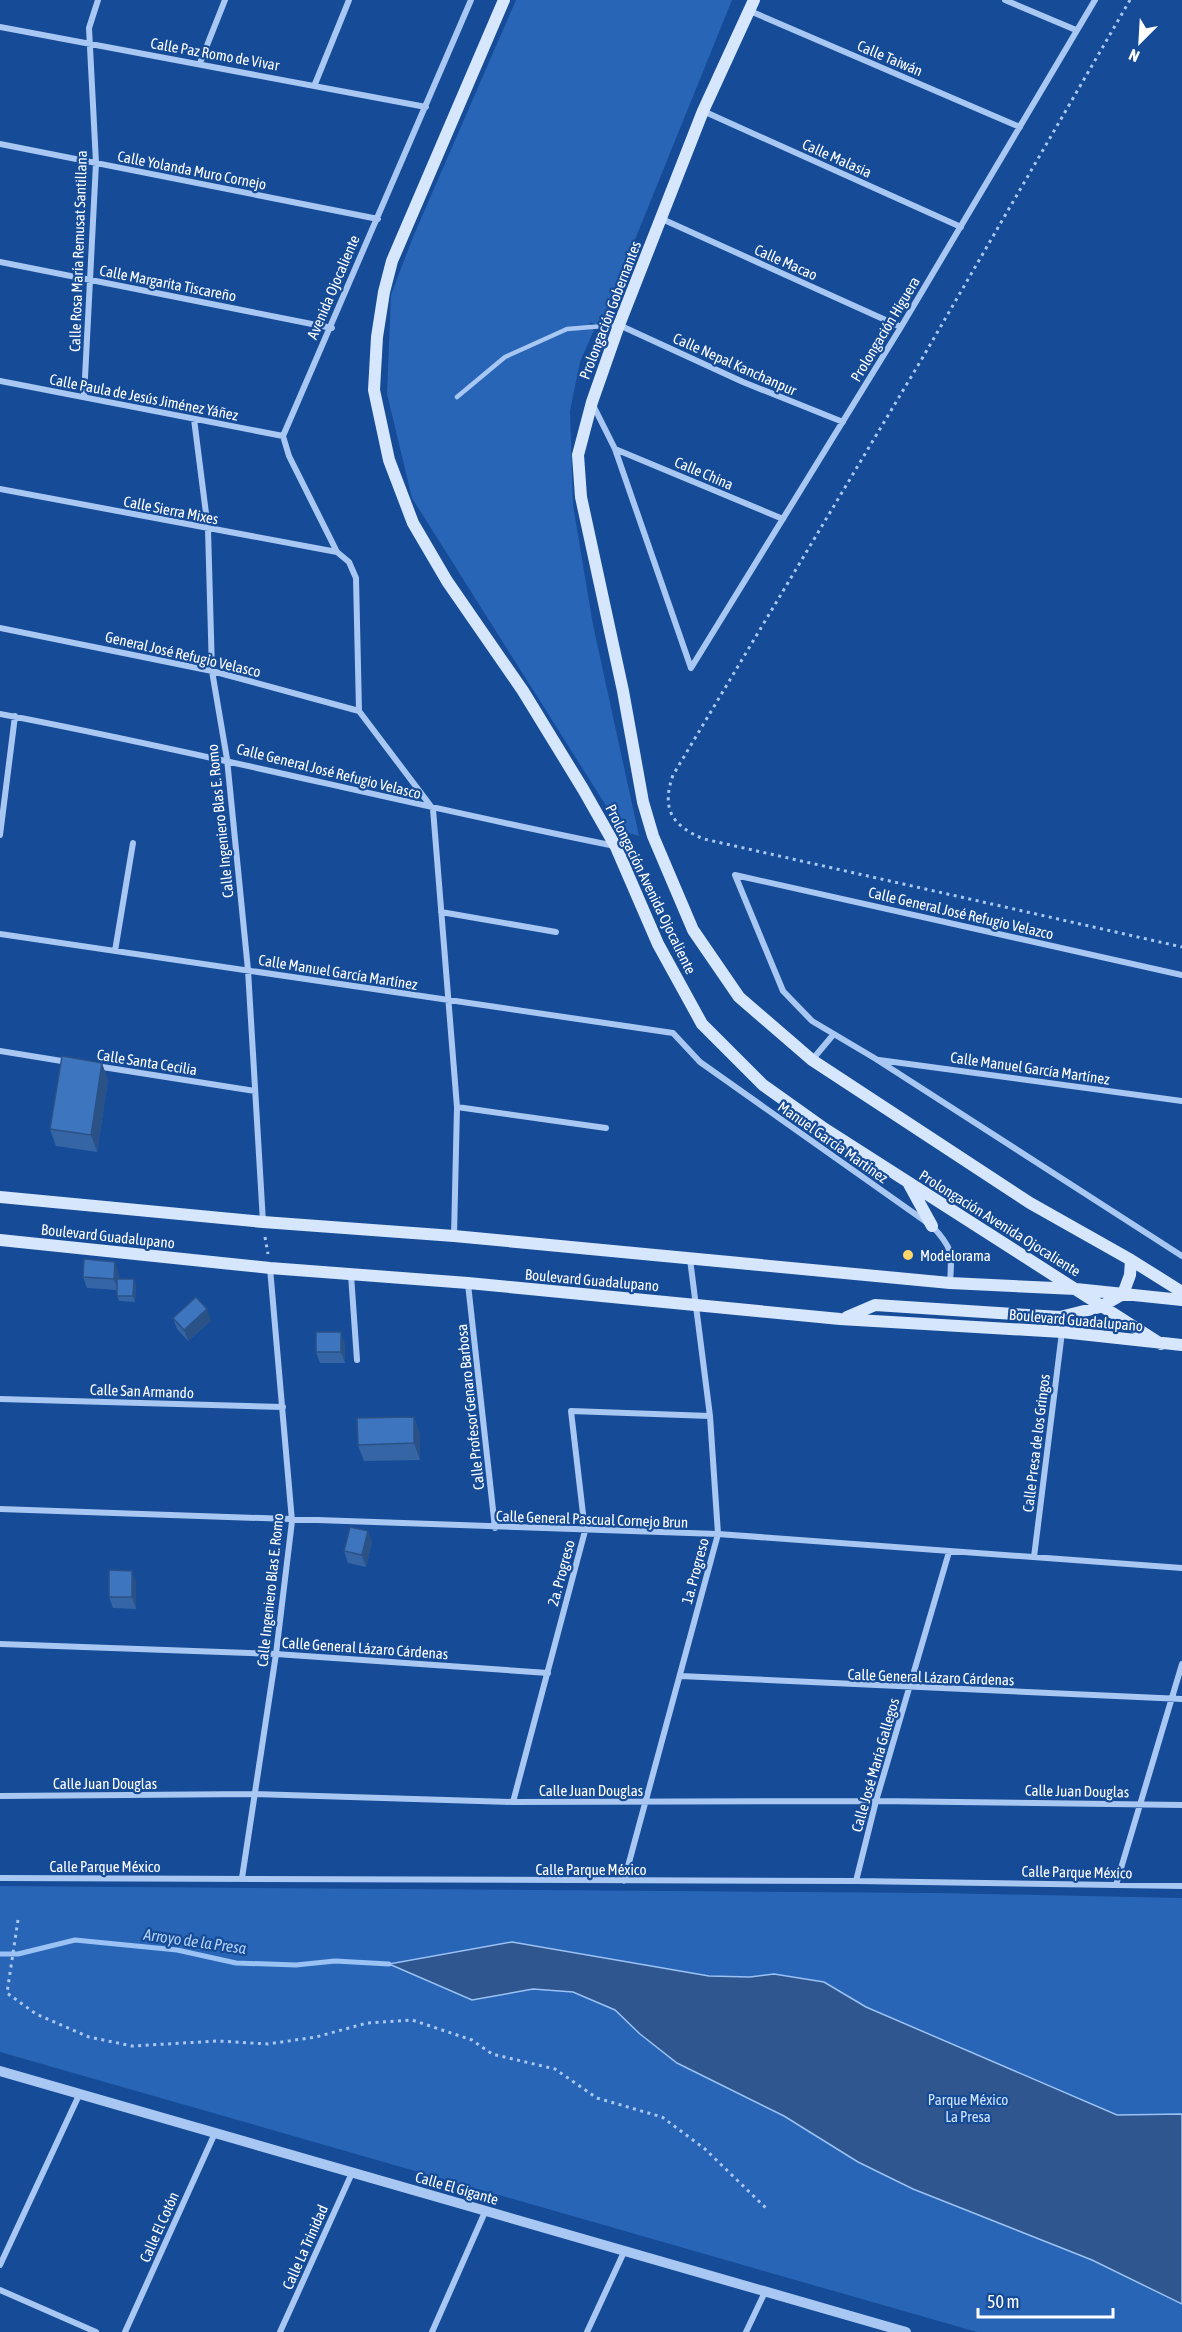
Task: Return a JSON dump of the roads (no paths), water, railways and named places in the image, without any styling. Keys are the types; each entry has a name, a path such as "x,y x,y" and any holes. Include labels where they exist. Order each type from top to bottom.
{"main road":[{"name":"Prolongación Avenida Ojocaliente","path":"504,0 392,261 384,291 377,337 374,390 388,460 413,523 436,562 523,691 616,847 658,944 702,1024 763,1085 822,1127 1161,1344"},
{"name":"Prolongación Gobernantes","path":"592,402 619,325 703,111 752,6"},
{"name":"Prolongación Avenida Ojocaliente","path":"592,402 578,455 581,497 623,691 643,802 653,836 693,930 738,997 812,1060 1030,1203 1131,1260 1182,1292"},
{"path":"909,1183 932,1226"},
{"name":"Boulevard Guadalupano","path":"0,1197 263,1222 454,1236 950,1283 1076,1289 1182,1300"},
{"name":"Boulevard Guadalupano","path":"0,1240 270,1268 468,1283 840,1319 1062,1332 1182,1345"},
{"path":"840,1319 875,1305 1032,1317 1060,1317 1100,1307 1124,1294 1130,1275 1131,1260"}],"street":[{"name":"Calle Rosa María Remusat Santillana","path":"84,398 96,164 89,44 91,16 98,0"},
{"path":"200,63 225,0"},
{"path":"315,84 349,0"},
{"name":"Avenida Ojocaliente","path":"283,436 332,328 471,0"},
{"path":"1005,0 1077,30"},
{"name":"Prolongación Higuera","path":"691,668 901,327 1095,0"},
{"name":"Calle Taiwán","path":"752,6 1020,127"},
{"name":"Calle Paz Romo de Vivar","path":"0,27 315,84 426,107"},
{"name":"Calle Malasia","path":"703,111 961,227"},
{"name":"Calle Yolanda Muro Cornejo","path":"0,144 378,219"},
{"name":"Calle Macao","path":"662,219 901,327"},
{"name":"Calle Margarita Tiscareño","path":"0,262 332,328"},
{"name":"Calle Nepal Kanchanpur","path":"619,325 742,381 843,422"},
{"name":"Calle Paula de Jesús Jiménez Yáñez","path":"0,381 283,436"},
{"name":"Prolongación Gobernantes","path":"592,402 615,449 691,668"},
{"name":"Calle Ingeniero Blas E. Romo","path":"194,419 208,529 212,671 227,759 248,970 263,1222"},
{"path":"283,436 289,456 337,552 349,562 356,578 358,711 433,809 457,1107 454,1236"},
{"name":"Calle China","path":"615,449 783,519"},
{"name":"Calle Sierra Mixes","path":"0,489 337,552"},
{"name":"General José Refugio Velasco","path":"0,628 212,671 358,711"},
{"name":"Calle General José Refugio Velasco","path":"0,714 227,759 433,809 616,847"},
{"path":"0,835 15,717"},
{"path":"115,951 133,843"},
{"name":"Calle General José Refugio Velazco","path":"833,1035 812,1021 783,991 735,875 1182,975"},
{"path":"441,912 556,932"},
{"name":"Calle Manuel García Martínez","path":"0,934 673,1033"},
{"name":"Manuel García Martínez","path":"673,1033 700,1062 932,1226 948,1242 952,1252 950,1283"},
{"path":"812,1060 833,1035 876,1059 1182,1256"},
{"name":"Calle Santa Cecilia","path":"0,1051 81,1064"},
{"name":"Calle Manuel García Martínez","path":"876,1059 1182,1101"},
{"name":"Calle Santa Cecilia","path":"93,1066 255,1090"},
{"path":"457,1107 606,1128"},
{"name":"1a. Progreso","path":"624,1881 718,1534 710,1416 698,1305 690,1259"},
{"name":"Calle Ingeniero Blas E. Romo","path":"242,1878 276,1654 292,1521 270,1268"},
{"path":"351,1275 357,1360"},
{"name":"Calle Profesor Genaro Barbosa","path":"468,1283 495,1528"},
{"name":"Calle Presa de los Gringos","path":"1034,1557 1062,1332"},
{"name":"Calle San Armando","path":"0,1399 283,1407"},
{"name":"2a. Progreso","path":"513,1802 585,1531 571,1411 710,1416"},
{"name":"Calle General Pascual Cornejo Brun","path":"0,1509 292,1521 718,1534 1182,1568"},
{"name":"Calle José María Gallegos","path":"856,1881 876,1801 948,1552"},
{"name":"Calle General Lázaro Cárdenas","path":"0,1644 276,1654 548,1673"},
{"path":"1116,1885 1182,1664"},
{"name":"Calle General Lázaro Cárdenas","path":"680,1676 1182,1699"},
{"name":"Calle Juan Douglas","path":"0,1796 254,1794 513,1802 876,1801 1182,1805"},
{"name":"Calle Parque México","path":"0,1878 856,1881 1182,1886"},
{"name":"Calle El Gigante","path":"0,2071 906,2332"},
{"path":"0,2265 81,2093"},
{"name":"Calle El Cotón","path":"125,2332 214,2133"},
{"name":"Calle La Trinidad","path":"280,2332 352,2173"},
{"path":"432,2332 485,2212"},
{"path":"587,2332 624,2252"},
{"path":"0,2290 84,2329 96,2332"},
{"path":"746,2332 765,2292"}],"lane":[{"path":"457,398 505,357 567,329 619,325"}],"waterway":[{"name":"Arroyo de la Presa","path":"0,1954 18,1954 75,1940 177,1950 236,1963 296,1965 335,1961 389,1964"}],"place":[{"name":"Modelorama","path":"908,1255"}],"park label":[{"name":"Parque México La Presa","path":"968,2108"}]}
